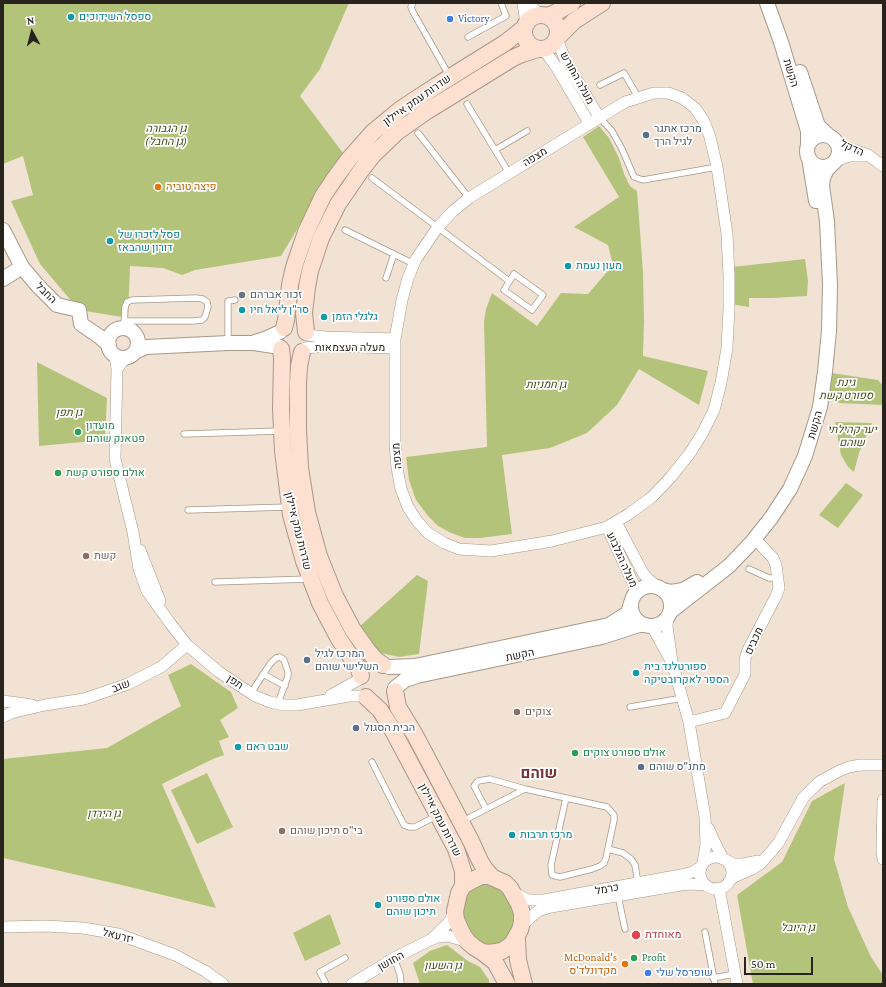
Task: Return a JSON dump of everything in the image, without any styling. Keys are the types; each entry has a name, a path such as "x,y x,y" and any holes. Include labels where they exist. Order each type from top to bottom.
{"main road":[{"path":"572,3 555,13 534,16 525,26 525,40 532,47 539,49 551,46 574,21 602,3"},
{"path":"545,15 556,22 558,27 557,38"},
{"name":"שדרות עמק איילון","path":"360,677 359,669 320,603 299,542 290,507 284,470 281,339 287,312 290,285 302,244 313,216 335,178 361,144 387,120 412,101 505,44 525,26"},
{"name":"שדרות עמק איילון","path":"386,666 377,661 368,652 353,630 335,596 319,556 309,518 300,468 298,429 299,366 305,342 304,313 306,287 321,238 338,204 373,155 397,132 427,111 513,58 539,49"},
{"path":"294,325 301,327 305,342 292,355 285,353 281,339 294,325"},
{"path":"373,665 386,666 393,672 396,679 395,690 391,696 379,701 365,696 360,686 360,677 368,667 373,665"},
{"name":"שדרות עמק איילון","path":"395,690 398,707 415,735 480,861 492,876"},
{"name":"שדרות עמק איילון","path":"365,696 377,707 391,727 438,815 459,856 463,871 463,886"},
{"path":"507,984 495,962 468,942 459,928 455,911 459,893 463,886 481,876 492,876 505,883 514,893 519,904 522,913 519,932 518,960 524,984"},
{"path":"482,952 489,953 502,951 512,944 519,932"}],"street":[{"path":"523,3 525,26"},
{"path":"528,3 536,11 545,15"},
{"name":"הקשת","path":"661,589 671,592 683,590 689,587 736,548 756,525 774,500 801,445 815,390 822,307 819,222 808,151 808,131 779,36 767,3"},
{"name":"הקשת","path":"777,3 818,126 831,137"},
{"name":"מעלה החורש","path":"557,38 566,62 594,120"},
{"name":"מעלה החורש","path":"539,49 547,54 594,120"},
{"name":"מצפה","path":"654,93 668,93 682,98 695,108 704,121 710,137 717,167 727,234 729,276 727,348 721,383 714,410 702,434 690,453 671,477 652,498 611,524 552,541 490,551 459,549 428,534 408,507 401,489 395,444 394,344 402,300 414,264 426,242 453,211 469,198 594,120 625,102 638,97 654,93"},
{"path":"818,135 831,137 836,142 839,151 838,157 834,162 826,167 815,165 808,151 810,141 818,135"},
{"name":"הדקל","path":"831,137 840,145 860,152 883,166"},
{"name":"הדקל","path":"834,162 848,156 870,157"},
{"name":"הקשת","path":"669,614 729,566 755,539 781,504 798,474 811,440 823,391 828,338 830,285 827,221 822,186 826,171 834,162"},
{"name":"החבל","path":"3,230 22,268 57,305 79,310 81,324 122,346"},
{"path":"3,279 22,268"},
{"path":"124,324 119,328 122,346 249,343 265,339 281,339"},
{"name":"מעלה העצמאות","path":"305,342 325,346 394,344"},
{"name":"תפן","path":"122,346 117,369 115,459 133,532 138,569 147,590 187,645 219,672 251,693 270,702 297,705 349,696 365,696"},
{"name":"מעלה הגלבוע","path":"611,524 648,579 661,589"},
{"name":"מעלה הגלבוע","path":"611,524 634,585 634,598"},
{"name":"מכבים","path":"689,722 720,715 727,710 745,674 745,659 748,650 779,588 776,565 773,558 755,539"},
{"path":"672,662 652,628 638,621 634,616 634,598 646,587 653,586 661,589 670,599 671,605 668,626 672,662 689,722 705,817 706,844 701,878 706,885 712,888 719,888 726,885 734,877 752,870 764,859 779,842 803,798 819,782 849,767 861,765 883,765"},
{"name":"הקשת","path":"386,666 415,666 609,625 628,613 634,598"},
{"path":"648,625 660,624 669,614"},
{"name":"הקשת","path":"395,690 405,680 416,676 602,637 639,625 648,625"},
{"name":"שגב","path":"3,717 11,713 45,705 84,699 128,684 161,667 187,645"},
{"name":"תפן","path":"317,701 340,691 360,677"},
{"name":"שגב","path":"3,701 45,705"},
{"path":"883,800 883,859"},
{"path":"705,817 712,839 724,860 730,865 732,872 729,881"},
{"path":"702,865 712,857 734,864 755,863 764,859"},
{"name":"כרמל","path":"514,893 528,900 544,900 681,875 693,872 702,865"},
{"name":"כרמל","path":"519,932 532,915 543,909 691,884 706,885"},
{"path":"719,888 736,979"},
{"name":"החושן","path":"430,940 446,926 455,911"},
{"name":"יזרעאל","path":"3,927 45,926 83,928 118,934 175,955 205,971 223,984"},
{"name":"החושן","path":"352,984 394,958 438,937 448,936 468,942"}],"lane":[{"path":"413,3 413,12 450,77"},
{"path":"468,37 506,16 501,3"},
{"path":"600,85 624,73 638,97"},
{"path":"467,104 509,173"},
{"path":"594,120 612,131 622,149 634,177 643,180 717,167"},
{"path":"495,150 527,131"},
{"path":"418,134 469,198"},
{"path":"372,178 509,281"},
{"path":"345,230 414,264"},
{"path":"386,278 394,254"},
{"path":"514,274 543,295 532,310 504,290 509,281 514,274"},
{"path":"196,298 203,299 207,302 208,307 205,317 197,320 124,324 125,307 127,302 136,299 196,298"},
{"path":"228,343 228,301 235,300"},
{"path":"184,434 282,431"},
{"path":"188,510 290,507"},
{"path":"749,569 769,578 777,578"},
{"path":"215,582 311,579"},
{"path":"251,693 273,661 280,657 284,660 288,672 285,686 278,703"},
{"path":"263,674 285,686"},
{"path":"630,707 683,698"},
{"path":"372,762 404,824 409,827 415,827 438,815"},
{"path":"486,809 474,786 478,781 490,779 525,789 566,798 607,807 611,810 614,815 614,820 606,858 600,866 560,877 552,875 551,865 566,798"},
{"path":"461,822 525,789"},
{"path":"608,850 623,853 635,864 638,883"},
{"path":"618,896 625,929"},
{"path":"705,932 714,984"},
{"path":"326,984 320,972 345,958"},
{"path":"394,958 400,974 401,984"},
{"path":"713,978 736,979"}],"green space":[{"name":"גן הגבורה (גן החבל)","path":"3,3 349,3 320,69 300,96 343,153 281,256 195,270 182,275 163,268 130,266 128,318 79,310 40,264 11,201 33,195 23,156 3,164"},
{"name":"גן חמניות","path":"599,126 609,138 630,186 637,191 643,272 643,356 708,371 699,405 639,369 617,405 587,433 550,448 502,455 512,534 480,538 465,538 438,526 416,500 409,480 406,457 487,447 484,322 486,309 492,293 537,326 561,293 588,294 613,265 608,245 574,227 619,197 583,137"},
{"path":"805,259 808,281 807,296 749,298 749,307 731,304 732,267"},
{"name":"גן תפן","path":"37,362 107,398 105,440 39,446"},
{"name":"גינת ספורט קשת","path":"825,372 878,380 883,386 883,405 839,403 822,397"},
{"name":"יער קהילתי שוהם","path":"835,422 872,423 859,453 854,472 848,467 841,455"},
{"path":"846,483 863,495 838,528 819,515"},
{"path":"417,575 428,581 419,654 399,657 381,653 363,634 359,627"},
{"name":"גן הירדן","path":"191,664 231,692 238,708 220,720 229,737 219,741 224,755 162,784 216,908 3,858 3,759 107,748 181,706 168,675"},
{"path":"207,773 233,827 197,844 171,790"},
{"name":"גן היובל","path":"845,783 834,859 848,907 871,957 883,975 883,984 753,984 737,895 782,862 812,801"},
{"path":"488,883 500,889 510,900 515,914 513,928 507,940 495,946 484,945 473,937 463,918 463,902 469,891 478,885"},
{"path":"330,914 341,944 305,961 293,933"},
{"name":"גן השעון","path":"447,945 468,961 480,967 489,980 489,984 420,984 413,963 430,951"}],"place":[{"name":"ספסל השידוכים","path":"71,17"},
{"name":"Victory","path":"450,19"},
{"name":"מרכז אתגר לגיל הרך","path":"646,135"},
{"name":"פיצה טוביה","path":"158,187"},
{"name":"פסל לזכרו של דורון שהבאז","path":"110,241"},
{"name":"מעון נעמת","path":"568,266"},
{"name":"זכור אברהם","path":"242,295"},
{"name":"סר\"ן ליאל חיו","path":"242,310"},
{"name":"גלגלי הזמן","path":"324,317"},
{"name":"מועדון פטאנק שוהם","path":"78,432"},
{"name":"אולם ספורט קשת","path":"58,473"},
{"name":"קשת","path":"86,556"},
{"name":"המרכז לגיל השלישי שוהם","path":"307,660"},
{"name":"ספורטלנד בית הספר לאקרובטיקה","path":"636,673"},
{"name":"צוקים","path":"517,712"},
{"name":"הבית הסגול","path":"356,728"},
{"name":"שבט ראם","path":"238,747"},
{"name":"אולם ספורט צוקים","path":"575,753"},
{"name":"מתנ\"ס שוהם","path":"641,767"},
{"name":"בי\"ס תיכון שוהם","path":"282,831"},
{"name":"מרכז תרבות","path":"512,835"},
{"name":"אולם ספורט תיכון שוהם","path":"378,905"},
{"name":"מאוחדת","path":"636,935"},
{"name":"Profit","path":"634,958"},
{"name":"McDonald's מקדונלד'ס","path":"625,964"},
{"name":"שופרסל שלי","path":"648,973"}],"district":[{"name":"שוהם","path":"539,773"}]}
